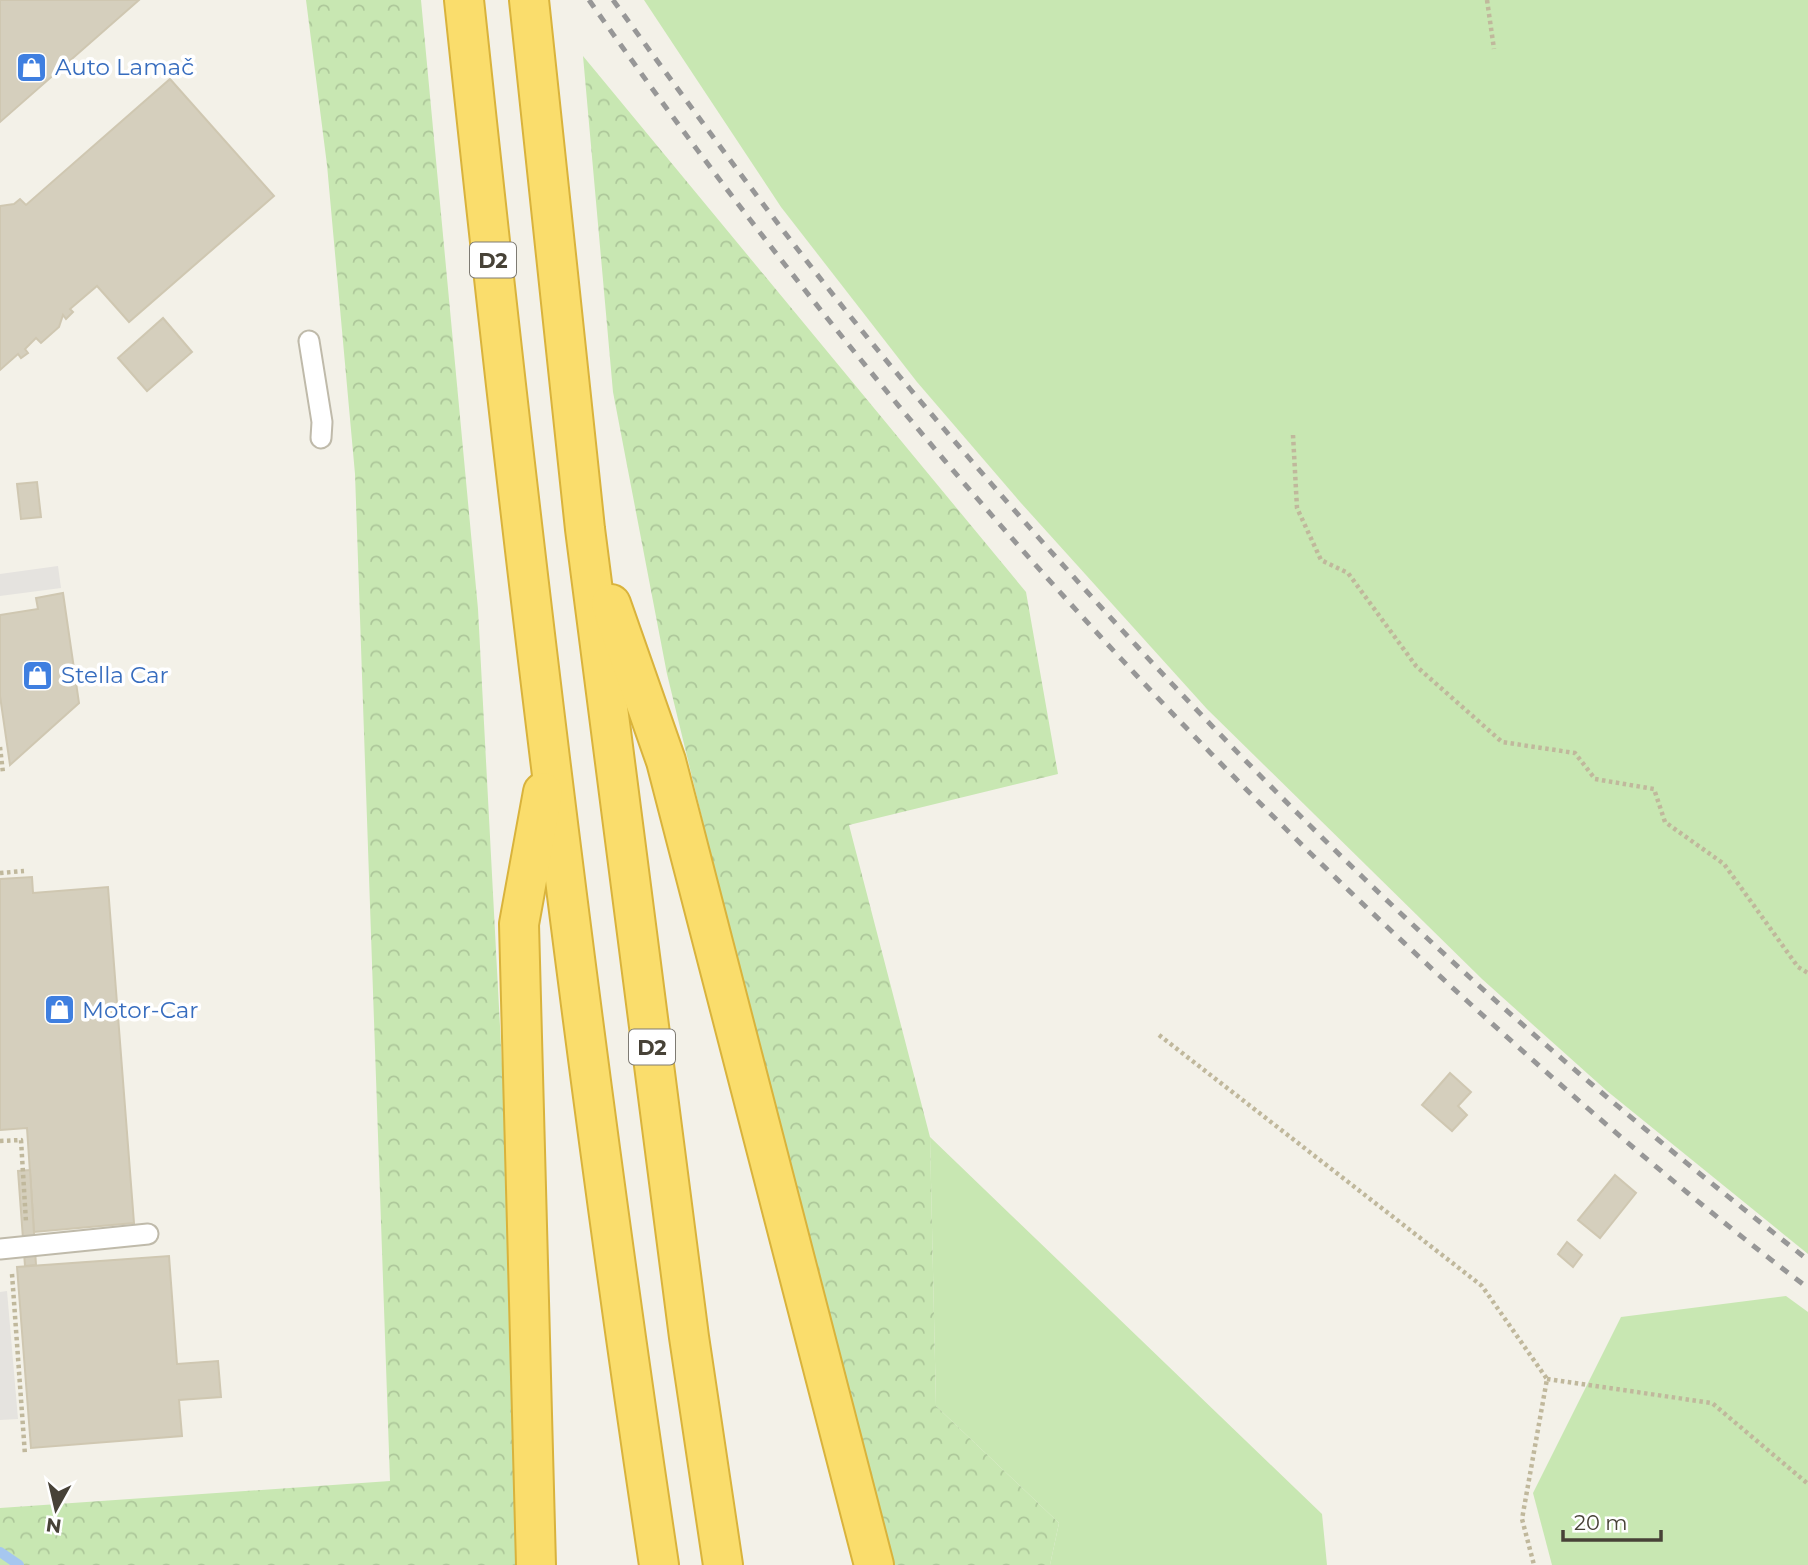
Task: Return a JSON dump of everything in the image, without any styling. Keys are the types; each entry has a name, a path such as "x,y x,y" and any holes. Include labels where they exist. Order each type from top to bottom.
{"highway":[{"name":"D2","path":"464,0 550,754 625,1339 659,1565"},
{"name":"D2","path":"529,0 585,529 689,1337 723,1565"},
{"path":"585,529 666,761 874,1565"},
{"path":"536,1565 519,924 550,754"}],"lane":[{"path":"309,341 322,422 321,438"},
{"path":"13,1248 148,1234"}],"path":[{"path":"1488,0 1494,49"},
{"path":"1293,435 1297,508 1321,560 1348,573 1416,666 1502,742 1575,753 1595,779 1654,789 1665,822 1724,864 1798,967 1808,973"},
{"path":"0,747 3,773"},
{"path":"0,873 24,872"},
{"path":"1159,1035 1482,1286 1547,1379 1522,1519 1534,1565"},
{"path":"0,1141 21,1140 13,1248 25,1455"},
{"path":"1547,1379 1713,1402 1808,1484"}],"green space":[{"path":"306,0 421,0 478,609 510,1216 519,1565 0,1565 0,1508 390,1481 355,474 327,165"},
{"path":"644,0 1808,0 1808,1254 1607,1091 1482,979 1207,709 1021,503 917,382 781,207"},
{"path":"583,56 1026,592 1058,774 849,825 930,1137 936,1406 1059,1523 1050,1565 890,1565 667,674 613,392"},
{"path":"930,1137 1322,1514 1327,1565 1050,1565 1059,1523 936,1406"},
{"path":"1786,1296 1808,1312 1808,1565 1552,1565 1533,1493 1621,1317"}],"shaded area":[{"path":"58,566 61,588 0,596 0,574"},
{"path":"7,1291 18,1419 0,1420 0,1292"}],"building":[{"name":"Auto Lamač","path":"0,0 139,0 0,122"},
{"path":"170,79 274,196 129,322 97,286 70,309 73,312 66,319 63,315 59,327 41,343 36,338 25,349 28,353 21,358 18,354 0,370 0,206 14,204 20,199 26,205"},
{"path":"163,318 192,352 147,391 118,358"},
{"path":"37,482 41,517 21,519 17,484"},
{"name":"Stella Car","path":"63,593 79,703 10,765 0,696 0,615 38,609 36,598"},
{"name":"Motor-Car","path":"32,877 33,893 108,887 134,1223 34,1232 27,1128 0,1130 0,879"},
{"path":"1450,1073 1471,1092 1458,1106 1467,1115 1452,1131 1422,1105"},
{"path":"30,1170 36,1265 25,1266 18,1171"},
{"path":"1615,1175 1636,1193 1600,1238 1578,1220"},
{"path":"1567,1242 1582,1255 1573,1267 1558,1254"},
{"path":"169,1256 177,1364 218,1361 221,1397 179,1400 182,1436 31,1448 17,1267"}],"waterway":[{"path":"0,1552 19,1565"}],"railway":[{"path":"589,0 686,135 787,268 892,398 1111,648 1226,769 1344,886 1466,1000 1634,1148 1808,1288"},
{"path":"613,0 758,198 872,343 1034,533 1161,672 1292,807 1473,980 1614,1103 1808,1260"}],"place":[{"name":"Auto Lamač","path":"32,67"},
{"name":"Stella Car","path":"38,675"},
{"name":"Motor-Car","path":"59,1010"}]}
